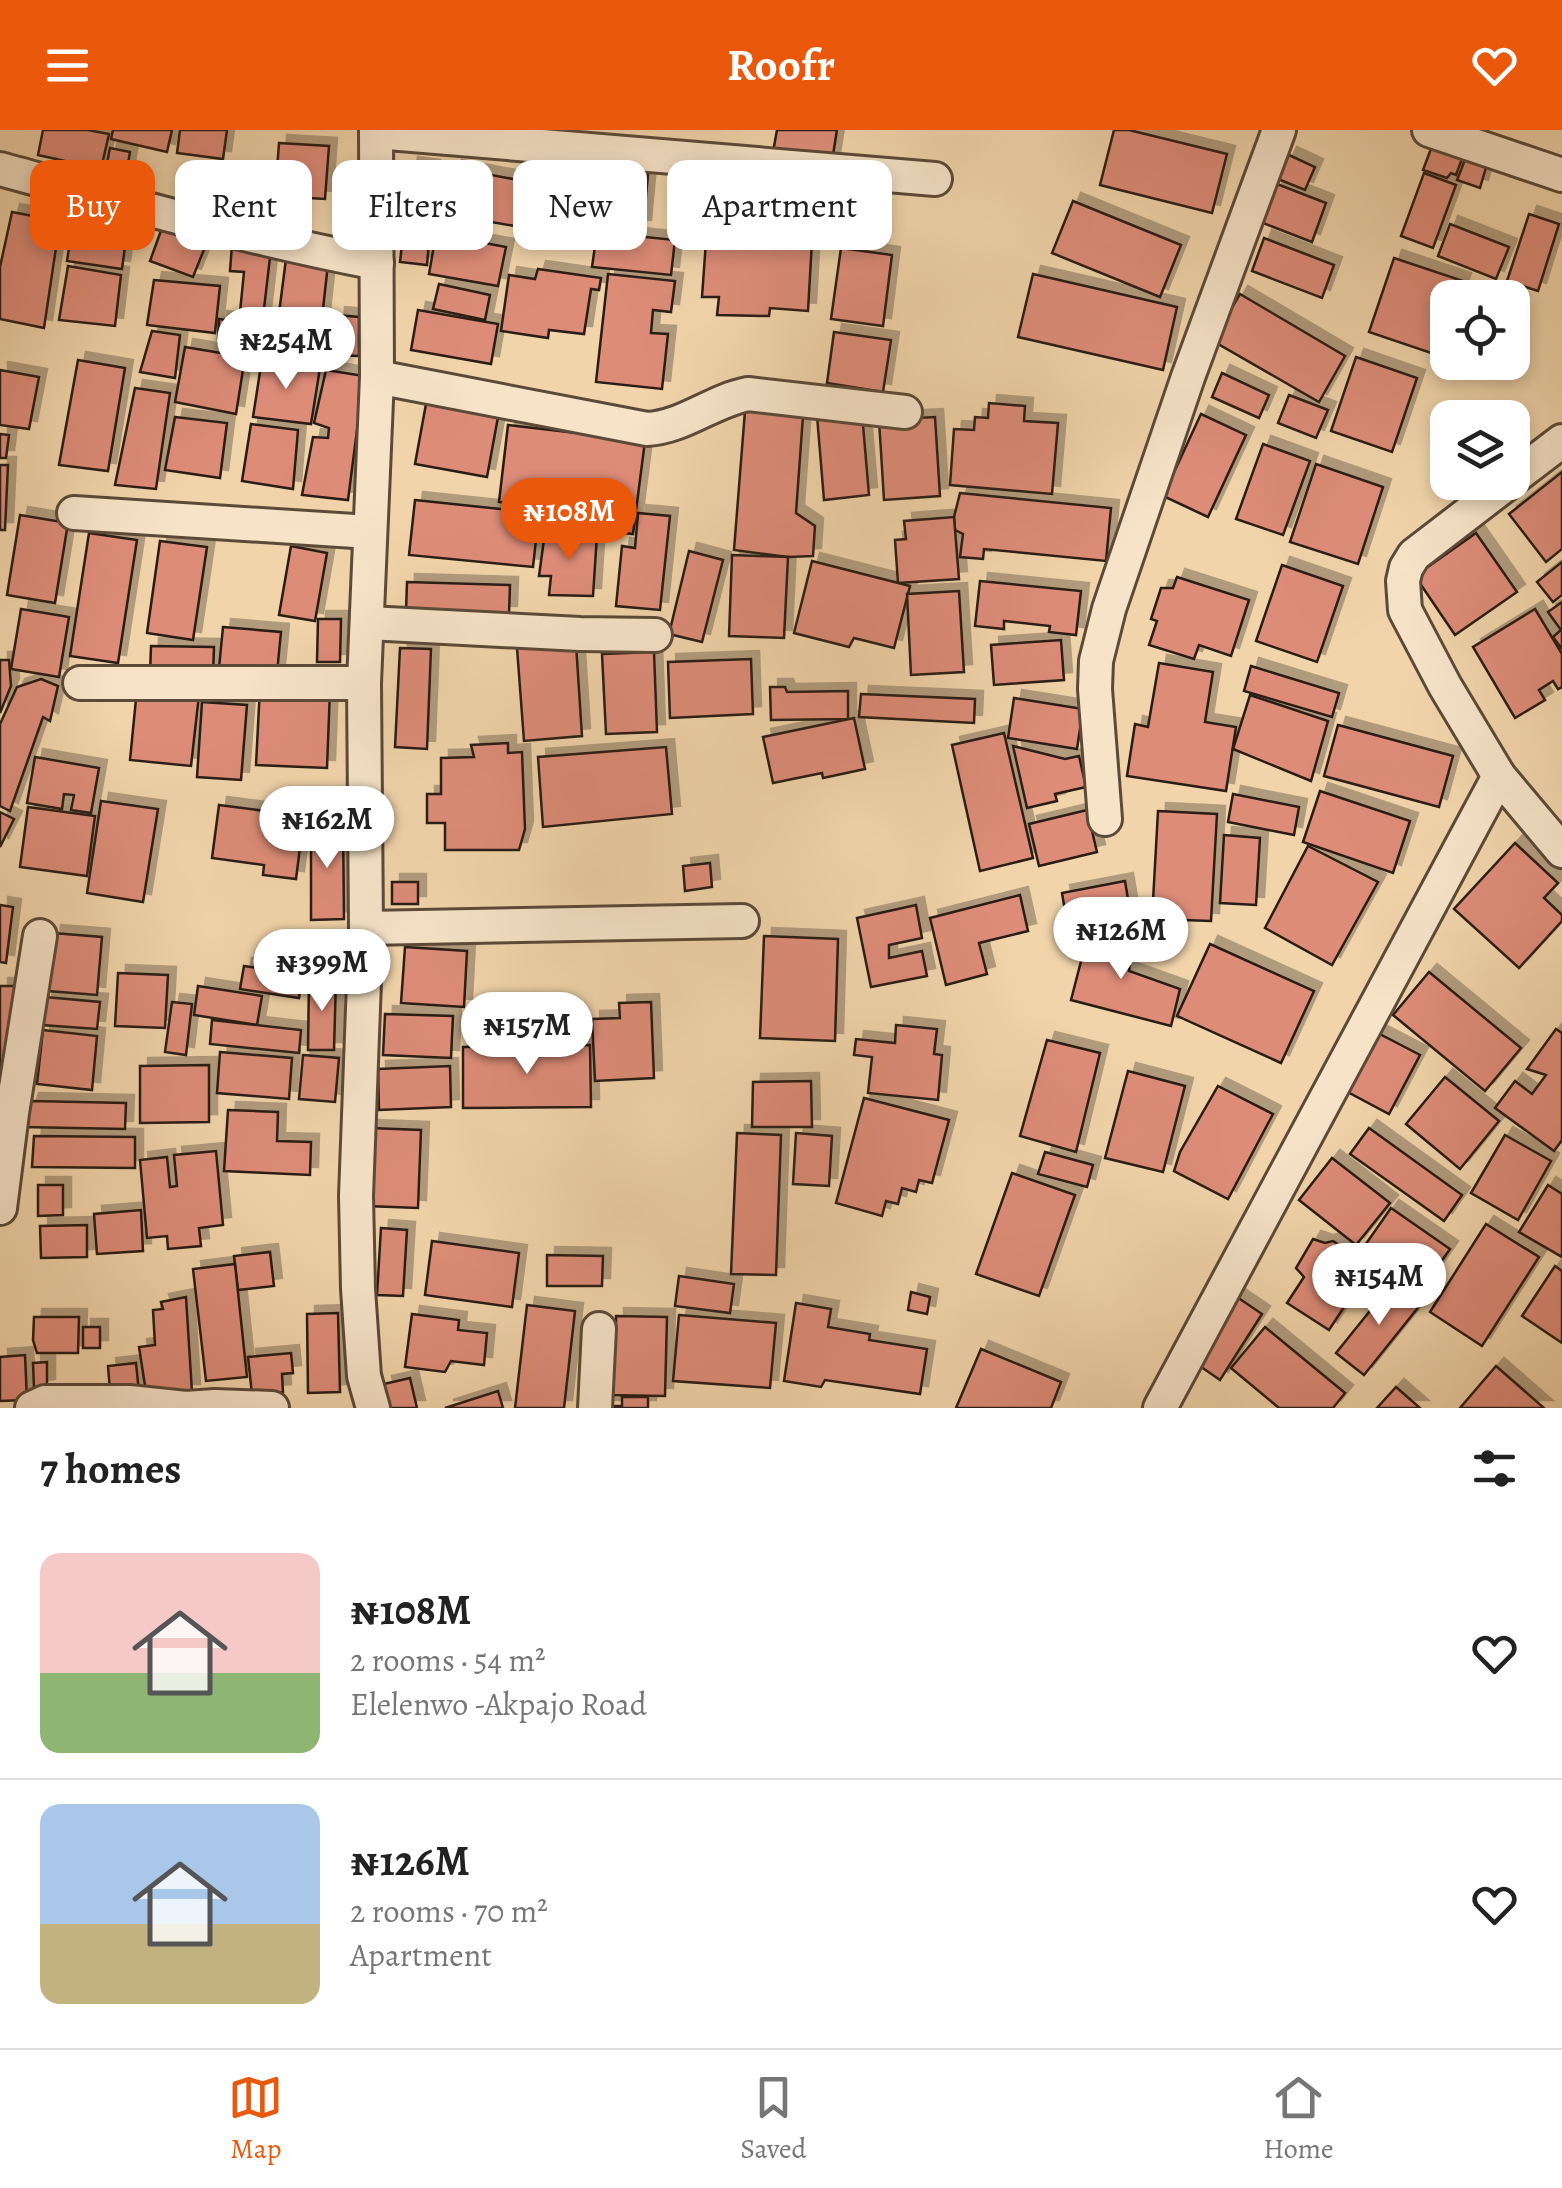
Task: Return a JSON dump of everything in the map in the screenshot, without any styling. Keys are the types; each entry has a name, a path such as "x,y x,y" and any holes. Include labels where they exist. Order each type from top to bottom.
{"street":[{"path":"1104,819 1095,690 1096,661 1109,609 1278,130"},
{"path":"1429,130 1562,175"},
{"path":"373,1408 364,1376 356,1196 366,928 364,682 377,377 376,131 935,179"},
{"path":"0,169 188,220 377,263"},
{"path":"377,377 646,429 664,428 748,394 905,412"},
{"path":"1530,466 1562,441"},
{"path":"1485,500 1414,555 1406,568 1402,596 1405,610 1499,776 1562,851"},
{"path":"74,514 370,532"},
{"path":"368,623 655,635"},
{"path":"80,683 364,682"},
{"path":"1160,1408 1499,776"},
{"path":"366,928 742,921"},
{"path":"0,1208 40,936"},
{"path":"594,1408 599,1329"},
{"path":"32,1408 45,1402 272,1408"}],"building":[{"path":"43,130 109,134 103,160 60,160 38,155"},
{"path":"113,130 172,130 167,152 111,139"},
{"path":"180,130 227,130 223,159 177,153"},
{"path":"777,130 837,130 832,160 773,152"},
{"path":"1114,130 1129,130 1227,154 1212,213 1100,185"},
{"path":"279,143 329,146 325,199 312,198 312,160 278,160"},
{"path":"1432,146 1463,156 1456,175 1451,173 1447,178 1423,170"},
{"path":"110,148 130,152 129,160 108,160"},
{"path":"1289,155 1315,167 1305,190 1278,179"},
{"path":"1466,157 1487,164 1480,188 1457,180"},
{"path":"1424,173 1456,185 1433,248 1401,236"},
{"path":"493,175 513,179 513,226 493,222"},
{"path":"1277,184 1326,203 1312,242 1263,223"},
{"path":"1073,201 1181,245 1160,297 1052,253"},
{"path":"12,212 30,215 30,250 56,250 44,328 0,319 0,267"},
{"path":"1529,214 1559,224 1538,291 1530,288 1530,280 1507,280"},
{"path":"1450,224 1509,247 1496,279 1438,256"},
{"path":"163,225 175,230 175,250 204,250 193,277 150,261"},
{"path":"647,237 667,239 667,250 674,250 671,275 592,267 594,250 647,250"},
{"path":"1264,238 1334,265 1322,298 1252,271"},
{"path":"506,247 498,286 429,274 433,250"},
{"path":"69,250 125,250 122,269 67,261"},
{"path":"232,250 271,250 260,343 218,339 219,319 239,322 244,272 230,271"},
{"path":"401,250 428,250 427,265 400,262"},
{"path":"705,250 811,250 808,311 770,308 769,316 717,315 719,297 702,297"},
{"path":"841,250 892,255 883,326 831,319"},
{"path":"1394,258 1460,280 1430,280 1430,353 1369,332"},
{"path":"286,259 328,264 321,327 278,321"},
{"path":"68,266 121,275 115,326 59,320"},
{"path":"538,269 601,278 599,290 591,289 584,334 549,330 548,338 501,331 509,275 535,279"},
{"path":"608,274 675,281 671,312 653,310 651,333 668,334 662,389 596,382"},
{"path":"1033,274 1177,307 1163,370 1018,337"},
{"path":"154,280 220,286 215,333 147,325"},
{"path":"439,284 490,295 485,320 433,309"},
{"path":"1240,294 1345,356 1319,402 1213,341"},
{"path":"418,310 498,324 491,364 411,350"},
{"path":"337,315 359,317 359,356 335,355"},
{"path":"152,331 180,335 175,378 140,372"},
{"path":"834,332 891,340 883,392 827,383"},
{"path":"278,335 327,344 323,362 276,356"},
{"path":"185,347 245,357 236,414 175,402"},
{"path":"1356,357 1417,378 1392,452 1331,431"},
{"path":"262,359 320,368 311,424 253,417"},
{"path":"78,360 125,368 108,471 59,465"},
{"path":"0,370 39,377 29,429 0,425"},
{"path":"326,370 364,376 348,500 302,495 313,437 328,438 329,428 314,423"},
{"path":"1222,373 1269,395 1259,418 1212,397"},
{"path":"135,388 170,393 156,489 115,485"},
{"path":"1289,395 1328,410 1316,438 1278,423"},
{"path":"746,398 804,402 796,513 815,526 813,556 734,550"},
{"path":"989,403 1025,406 1024,421 1058,423 1052,494 950,485 954,429 974,430 975,417 988,418"},
{"path":"426,404 498,417 487,477 415,464"},
{"path":"862,413 869,495 824,500 817,416"},
{"path":"1201,414 1246,435 1208,517 1163,496"},
{"path":"175,417 227,423 220,478 165,470"},
{"path":"935,417 940,496 884,500 879,420"},
{"path":"251,424 298,430 293,489 242,481"},
{"path":"508,425 645,441 633,534 544,523 546,508 499,502"},
{"path":"0,434 9,435 6,458 0,458"},
{"path":"1263,444 1310,461 1283,535 1236,519"},
{"path":"1316,464 1383,487 1358,564 1290,542"},
{"path":"0,465 8,465 5,530 0,530"},
{"path":"1562,472 1562,549 1546,562 1509,514"},
{"path":"960,493 1111,508 1106,561 984,549 983,559 960,557 963,534 955,530 954,517"},
{"path":"415,500 539,513 533,567 409,555"},
{"path":"638,513 670,516 660,610 616,606 622,546 635,548"},
{"path":"20,515 68,523 55,603 7,595"},
{"path":"954,517 959,579 898,583 895,540 906,539 904,521"},
{"path":"545,532 597,535 593,596 549,595 551,576 539,576"},
{"path":"89,533 137,540 118,663 70,656"},
{"path":"1476,533 1517,592 1455,635 1415,576"},
{"path":"160,541 207,547 193,640 147,633"},
{"path":"291,546 327,553 315,621 279,615"},
{"path":"689,551 723,560 702,642 669,634"},
{"path":"732,555 788,557 784,638 729,636"},
{"path":"812,561 910,586 894,648 854,638 849,647 794,633"},
{"path":"1562,562 1562,595 1553,602 1537,582"},
{"path":"1282,565 1343,586 1317,662 1256,641"},
{"path":"1177,577 1249,600 1231,656 1199,645 1194,659 1149,645 1157,621 1151,619 1161,588 1173,588"},
{"path":"980,581 1081,591 1076,635 1049,632 1050,626 1004,621 1004,629 975,626"},
{"path":"407,582 510,585 509,614 406,611"},
{"path":"959,591 964,672 911,675 907,594"},
{"path":"1562,602 1562,649 1553,637 1561,630 1548,612"},
{"path":"21,609 69,617 59,677 11,669"},
{"path":"1535,609 1562,654 1562,687 1558,689 1553,681 1539,690 1545,700 1515,718 1473,647"},
{"path":"318,619 341,619 340,662 317,662"},
{"path":"223,627 281,632 277,673 219,668"},
{"path":"1061,640 1064,680 994,685 991,645"},
{"path":"576,644 582,736 524,741 517,648"},
{"path":"151,646 214,647 213,675 150,674"},
{"path":"400,648 431,649 427,749 395,747"},
{"path":"654,652 657,732 606,734 602,654"},
{"path":"751,659 753,714 670,718 668,662"},
{"path":"0,660 9,660 11,686 0,713"},
{"path":"1159,663 1213,672 1205,722 1236,727 1226,791 1127,776 1135,724 1148,727"},
{"path":"1251,666 1339,693 1332,717 1244,691"},
{"path":"41,679 58,686 50,721 43,717 10,811 0,806 0,724 17,687"},
{"path":"260,687 330,690 327,768 256,765"},
{"path":"770,687 785,687 787,692 848,691 848,719 771,720"},
{"path":"137,689 199,695 191,766 130,760"},
{"path":"861,694 975,699 974,723 859,717"},
{"path":"1250,695 1328,721 1311,781 1233,749"},
{"path":"1014,698 1083,709 1077,749 1008,738"},
{"path":"202,702 247,705 241,780 197,777"},
{"path":"854,718 865,769 773,783 763,737"},
{"path":"1338,725 1453,756 1439,807 1324,776"},
{"path":"1004,733 1033,858 980,871 952,745"},
{"path":"508,743 508,753 522,752 525,829 519,850 445,850 445,823 427,823 427,794 441,794 441,758 474,757 471,745"},
{"path":"1013,746 1065,759 1079,756 1086,787 1055,794 1057,801 1027,808"},
{"path":"666,747 672,814 543,827 538,757"},
{"path":"35,757 99,768 91,813 71,810 74,795 64,794 62,809 27,803"},
{"path":"1320,791 1410,821 1393,873 1303,842"},
{"path":"1233,794 1299,807 1294,835 1228,822"},
{"path":"101,801 158,809 143,902 87,893"},
{"path":"219,805 304,816 296,879 263,875 264,865 212,858"},
{"path":"28,807 95,816 87,876 20,867"},
{"path":"1087,810 1097,852 1039,866 1029,824"},
{"path":"1158,811 1217,814 1211,921 1152,919"},
{"path":"0,812 14,819 0,847"},
{"path":"343,822 344,919 311,920 311,823"},
{"path":"1224,835 1260,838 1256,905 1220,903"},
{"path":"1515,843 1558,883 1544,898 1562,915 1562,921 1519,968 1454,909"},
{"path":"1308,846 1378,882 1332,965 1265,928"},
{"path":"710,863 712,887 685,891 683,866"},
{"path":"1125,881 1133,929 1070,941 1062,893"},
{"path":"392,882 418,882 418,904 392,904"},
{"path":"1020,895 1028,931 979,943 987,974 946,985 930,918"},
{"path":"0,905 13,907 6,963 0,962"},
{"path":"916,905 922,938 889,945 889,958 922,951 927,976 871,987 857,918"},
{"path":"1134,930 1129,971 1180,989 1171,1026 1071,1000 1087,938"},
{"path":"53,933 102,937 97,995 48,991"},
{"path":"764,936 838,939 835,1041 760,1038"},
{"path":"1210,944 1314,991 1281,1063 1177,1016"},
{"path":"405,947 467,951 464,1007 401,1003"},
{"path":"244,966 303,975 299,998 240,989"},
{"path":"1429,972 1521,1048 1485,1091 1393,1015"},
{"path":"118,973 168,975 165,1028 115,1026"},
{"path":"309,978 336,979 334,1050 308,1050"},
{"path":"0,986 17,986 11,1075 0,1074"},
{"path":"198,986 262,996 257,1025 194,1015"},
{"path":"45,997 100,1002 97,1029 42,1025"},
{"path":"172,1002 192,1004 186,1055 165,1052"},
{"path":"651,1002 654,1078 595,1081 592,1019 620,1018 619,1003"},
{"path":"385,1014 453,1016 451,1058 383,1055"},
{"path":"212,1020 301,1030 299,1053 210,1044"},
{"path":"896,1025 937,1029 934,1054 942,1055 938,1100 868,1093 872,1057 854,1055 856,1039 895,1043"},
{"path":"1556,1029 1562,1033 1562,1140 1554,1151 1495,1108 1515,1081 1532,1094 1546,1075 1527,1069"},
{"path":"43,1030 97,1036 92,1090 37,1084"},
{"path":"1372,1030 1420,1055 1389,1114 1342,1089"},
{"path":"1047,1040 1100,1053 1076,1152 1020,1136"},
{"path":"590,1045 591,1107 463,1108 463,1047"},
{"path":"220,1052 292,1058 289,1099 217,1093"},
{"path":"303,1055 339,1058 335,1102 299,1099"},
{"path":"209,1065 209,1122 140,1123 140,1066"},
{"path":"450,1066 451,1107 379,1110 378,1069"},
{"path":"1128,1071 1185,1086 1163,1172 1105,1158"},
{"path":"1445,1077 1499,1121 1460,1169 1406,1124"},
{"path":"811,1081 812,1127 752,1127 753,1082"},
{"path":"1218,1086 1273,1114 1228,1199 1174,1171 1180,1152"},
{"path":"864,1098 949,1120 932,1183 919,1180 916,1192 902,1188 898,1204 886,1201 882,1216 836,1203"},
{"path":"31,1101 126,1103 125,1129 23,1127"},
{"path":"228,1110 278,1112 277,1141 311,1142 310,1175 224,1171"},
{"path":"370,1128 421,1130 418,1208 367,1206"},
{"path":"1369,1128 1462,1195 1444,1221 1350,1154"},
{"path":"737,1133 781,1135 776,1275 731,1274"},
{"path":"796,1133 832,1136 829,1186 793,1184"},
{"path":"1505,1135 1551,1161 1518,1220 1471,1193"},
{"path":"34,1136 135,1137 135,1168 32,1167"},
{"path":"216,1151 223,1225 199,1228 201,1246 168,1249 167,1236 147,1238 140,1160 167,1157 170,1187 177,1186 174,1155"},
{"path":"1045,1152 1093,1165 1087,1187 1038,1174"},
{"path":"1332,1158 1390,1203 1356,1245 1299,1200"},
{"path":"1012,1173 1075,1195 1039,1296 976,1274"},
{"path":"38,1185 63,1185 63,1215 38,1216"},
{"path":"1548,1185 1562,1194 1562,1257 1519,1232"},
{"path":"1391,1208 1450,1249 1420,1292 1361,1251"},
{"path":"141,1210 143,1251 97,1254 94,1214"},
{"path":"1486,1224 1539,1257 1482,1346 1430,1312"},
{"path":"87,1225 87,1257 41,1258 40,1226"},
{"path":"381,1228 407,1230 403,1296 377,1295"},
{"path":"1313,1239 1333,1241 1371,1266 1329,1330 1287,1303 1304,1277 1296,1268"},
{"path":"432,1241 519,1253 512,1307 425,1295"},
{"path":"270,1252 274,1286 238,1290 234,1256"},
{"path":"547,1255 603,1256 602,1286 547,1286"},
{"path":"235,1264 247,1377 206,1381 193,1269"},
{"path":"1555,1266 1562,1271 1562,1343 1522,1316"},
{"path":"679,1276 734,1284 730,1313 675,1306"},
{"path":"1394,1281 1421,1304 1364,1375 1336,1353"},
{"path":"911,1292 930,1297 927,1314 908,1310"},
{"path":"186,1297 192,1392 146,1392 139,1347 155,1345 153,1310 163,1309 161,1302"},
{"path":"1237,1297 1262,1314 1220,1380 1194,1362"},
{"path":"796,1303 831,1309 828,1327 870,1334 869,1340 927,1349 920,1394 825,1380 821,1387 784,1381"},
{"path":"527,1305 575,1311 564,1408 515,1408"},
{"path":"338,1313 340,1392 308,1393 307,1314"},
{"path":"412,1314 459,1320 458,1330 487,1333 484,1365 451,1361 445,1372 405,1367"},
{"path":"679,1315 776,1323 770,1388 673,1381"},
{"path":"616,1316 667,1317 665,1396 604,1395 606,1328 616,1328"},
{"path":"34,1317 79,1317 78,1353 37,1353"},
{"path":"83,1327 100,1327 100,1348 83,1348"},
{"path":"1265,1327 1345,1393 1333,1408 1279,1408 1231,1368"},
{"path":"981,1349 1061,1382 1051,1408 956,1408"},
{"path":"291,1353 293,1373 282,1374 283,1392 252,1395 248,1357"},
{"path":"25,1355 27,1400 0,1401 0,1357"},
{"path":"47,1362 47,1387 34,1389 33,1363"},
{"path":"136,1363 139,1392 110,1391 108,1366"},
{"path":"1496,1366 1544,1408 1460,1408"},
{"path":"410,1378 417,1408 389,1408 384,1384"},
{"path":"1396,1387 1420,1408 1377,1408"},
{"path":"498,1391 503,1408 445,1408"},
{"path":"622,1397 648,1397 648,1408 600,1408 622,1406"}]}
